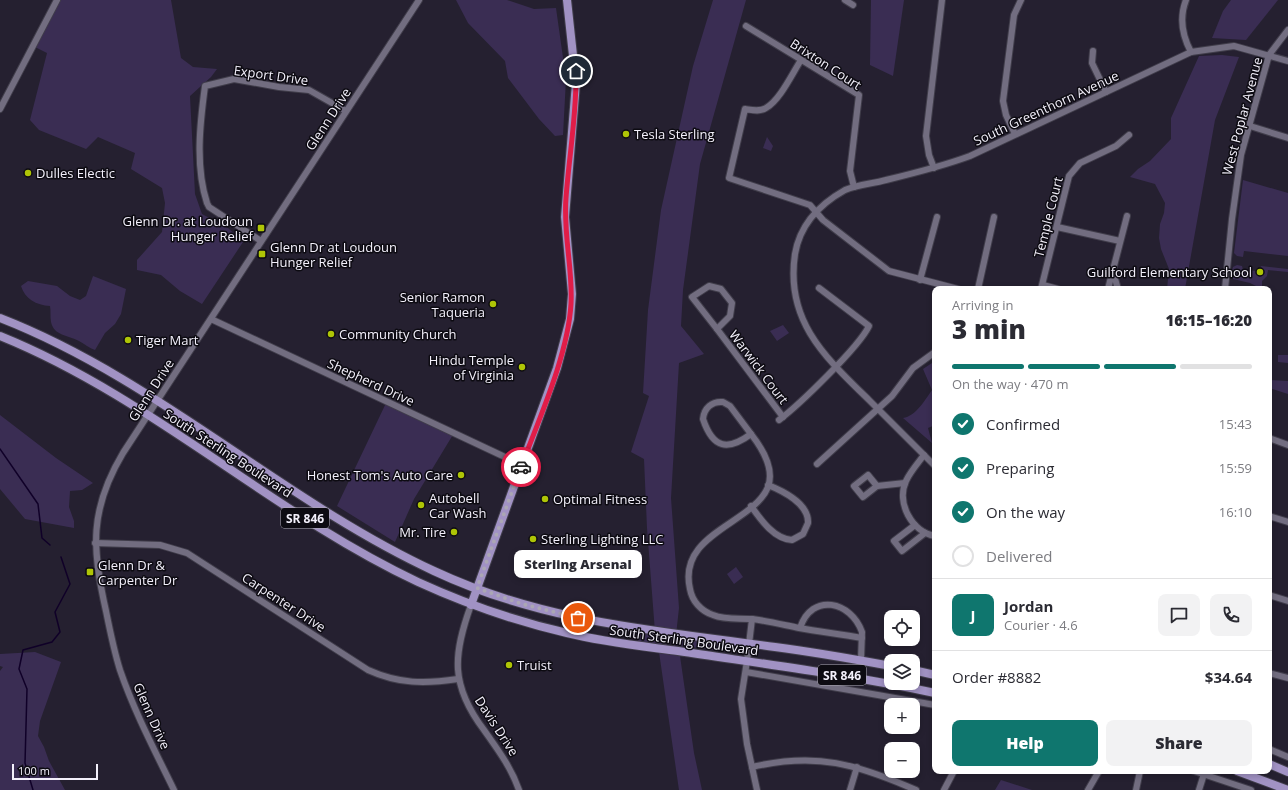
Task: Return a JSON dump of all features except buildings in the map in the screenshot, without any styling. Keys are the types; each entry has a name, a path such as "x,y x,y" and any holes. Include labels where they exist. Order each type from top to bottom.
{"main road":[{"name":"Davis Drive","path":"471,605 562,354 567,335 572,294 565,217 576,83 567,0"},
{"name":"South Sterling Boulevard","path":"0,318 86,358 157,401 364,535 436,572 529,606 593,622 676,635 748,643 884,665"},
{"name":"South Sterling Boulevard","path":"0,336 82,374 359,552 419,582 471,605 532,625 570,634 820,672 932,691"},
{"path":"920,672 932,674"},
{"path":"1272,765 1288,772"},
{"path":"1245,774 1288,790"}],"street":[{"path":"0,110 57,0"},
{"name":"Glenn Drive","path":"174,790 126,686 115,656 97,570 95,543 97,517 108,480 157,401 419,0"},
{"path":"845,0 853,5"},
{"path":"934,168 929,155 926,136 942,0"},
{"path":"1014,134 1006,115 1003,101 1014,15 1021,0"},
{"path":"1186,0 1182,21 1183,34 1191,52"},
{"name":"Brixton Court","path":"746,26 859,96 850,171 854,187"},
{"name":"West Poplar Avenue","path":"1225,286 1237,176 1269,55 1288,30"},
{"name":"South Greenthorn Avenue","path":"932,463 835,367 811,336 799,310 793,278 796,251 803,229 816,211 831,198 854,187 934,168 970,156 1191,52 1234,46 1288,60"},
{"path":"1093,51 1092,63 1106,92"},
{"path":"801,60 775,101 766,108 758,111 745,109 729,178 810,205 823,220 889,271 945,286"},
{"name":"Export Drive","path":"261,241 209,207 200,160 202,110 205,86 234,79 279,87 310,90 346,111"},
{"path":"1250,126 1288,138"},
{"name":"Temple Court","path":"1042,286 1069,176 1075,167 1080,163 1116,146 1129,135"},
{"path":"1109,286 1127,216"},
{"path":"920,280 937,218"},
{"path":"979,286 994,218"},
{"path":"1057,227 1120,241"},
{"path":"1113,272 1117,286"},
{"name":"Warwick Court","path":"717,329 730,316 733,308 732,303 721,289 709,286 692,297 717,329 781,419 835,367"},
{"path":"819,288 869,326 866,332 835,367"},
{"name":"Shepherd Drive","path":"211,319 522,465"},
{"path":"817,464 892,396 913,368 932,354"},
{"path":"751,434 734,445 722,445 708,430 703,419 705,411 715,403 723,402 730,406 751,434 766,458 769,475 768,485 762,496 718,531 696,553 688,570 691,594 697,604 705,612 718,617 752,619 862,638"},
{"path":"1272,439 1288,445"},
{"path":"924,455 905,483 905,507 915,525 924,533 932,535"},
{"path":"878,486 905,483"},
{"path":"751,506 769,528 782,538 792,540 803,534 808,523 805,512 790,496 768,485"},
{"path":"1272,517 1288,522"},
{"path":"915,525 894,541 902,551 924,533"},
{"name":"Carpenter Drive","path":"95,543 160,545 187,553 368,670 383,677 417,683 434,683 458,679"},
{"path":"1272,596 1288,601"},
{"path":"800,628 804,618 821,605 832,604 844,610 854,618 861,628 862,638 860,660"},
{"name":"Davis Drive","path":"471,605 459,642 458,679 467,703 477,721 509,765 519,790"},
{"path":"752,619 748,643 748,661 741,699 747,744 757,790"},
{"path":"746,672 932,705"},
{"path":"1272,674 1288,678"},
{"path":"1272,750 1288,757"},
{"path":"752,767 789,760 806,759 857,767 879,774 916,790"},
{"path":"850,790 857,767"},
{"path":"944,790 952,774"},
{"path":"1088,790 1096,774"},
{"path":"1136,790 1139,774"},
{"path":"1199,790 1204,774 1252,790"}],"shaded area":[{"path":"57,0 171,0 181,58 193,67 217,69 211,77 190,96 195,194 202,214 228,228 243,242 202,304 180,291 161,275 137,270 137,260 162,232 165,203 162,188 131,169 135,153 98,137 86,149 39,130 30,120 47,53 33,46"},
{"path":"456,0 507,0 534,9 556,8 566,79 563,135 555,136 539,119 508,78 505,61 468,23"},
{"path":"713,0 746,0 700,164 683,290 681,326 704,354 679,363 671,498 679,608 676,635 655,632 647,528 644,459 631,452 649,396 643,393 648,310 661,210 693,66"},
{"path":"871,0 904,0 893,76 870,65"},
{"path":"1231,0 1278,0 1246,40 1212,38 1223,11"},
{"path":"1222,55 1239,57 1215,120 1186,286 1167,286 1169,269 1161,249 1159,238 1160,224 1164,213 1165,203 1155,184 1130,177 1138,169 1150,161 1171,139 1171,118 1199,56"},
{"path":"767,137 773,146 771,151 763,148"},
{"path":"1243,180 1288,193 1288,256 1244,251 1243,257 1237,256 1234,253"},
{"path":"1237,265 1242,266 1243,270 1259,271 1261,266 1288,269 1288,272 1268,270 1267,276 1262,281 1262,286 1256,286 1233,279 1231,275 1233,267"},
{"path":"93,276 126,289 121,314 115,324 105,333 95,350 75,339 58,333 51,322 50,306 36,303 28,298 21,286 28,281 57,286 70,296 80,300 86,296"},
{"path":"783,325 789,333 777,341 770,331"},
{"path":"1278,355 1288,355 1288,363 1278,362"},
{"path":"932,363 932,390 923,369"},
{"path":"1272,380 1288,381 1288,394 1272,389"},
{"path":"932,390 932,426 928,428 932,443 903,418 908,417 916,411"},
{"path":"387,401 454,433 414,499 395,542 337,506"},
{"path":"0,415 56,458 93,483 82,490 70,491 69,507 74,521 74,528 25,519 0,489"},
{"path":"736,567 743,577 734,584 727,574"},
{"path":"639,633 665,636 667,646 638,642"},
{"path":"673,638 730,645 735,650 729,652 684,646 674,648"},
{"path":"35,652 61,662 40,721 38,736 49,761 65,790 0,790 0,671 3,667 0,666 0,654"},
{"path":"659,652 680,656 694,753 702,790 679,790"},
{"path":"1001,780 1032,790 995,790"}],"waterway":[{"path":"0,449 38,504 42,538 50,545"},
{"path":"33,790 25,763 27,689 19,669 23,650 52,642 60,632 55,612 70,584 61,557"}],"way so far":[{"path":"521,467 477,588 522,604 578,618"}],"place":[{"name":"Tesla Sterling","path":"626,134"},
{"name":"Dulles Electic","path":"28,173"},
{"name":"Glenn Dr. at Loudoun Hunger Relief","path":"261,228"},
{"name":"Glenn Dr at Loudoun Hunger Relief","path":"262,254"},
{"name":"Guilford Elementary School","path":"1260,272"},
{"name":"Senior Ramon Taqueria","path":"493,304"},
{"name":"Community Church","path":"331,334"},
{"name":"Tiger Mart","path":"128,340"},
{"name":"Hindu Temple of Virginia","path":"522,367"},
{"name":"Honest Tom's Auto Care","path":"461,475"},
{"name":"Optimal Fitness","path":"545,499"},
{"name":"Autobell Car Wash","path":"421,505"},
{"name":"Mr. Tire","path":"454,532"},
{"name":"Sterling Lighting LLC","path":"533,539"},
{"name":"Glenn Dr & Carpenter Dr","path":"90,572"},
{"name":"Sterling Arsenal","path":"578,618"},
{"name":"Truist","path":"509,665"}],"route":[{"path":"521,467 557,368 567,335 570,319 572,294 565,217 575,102 576,71"}]}
